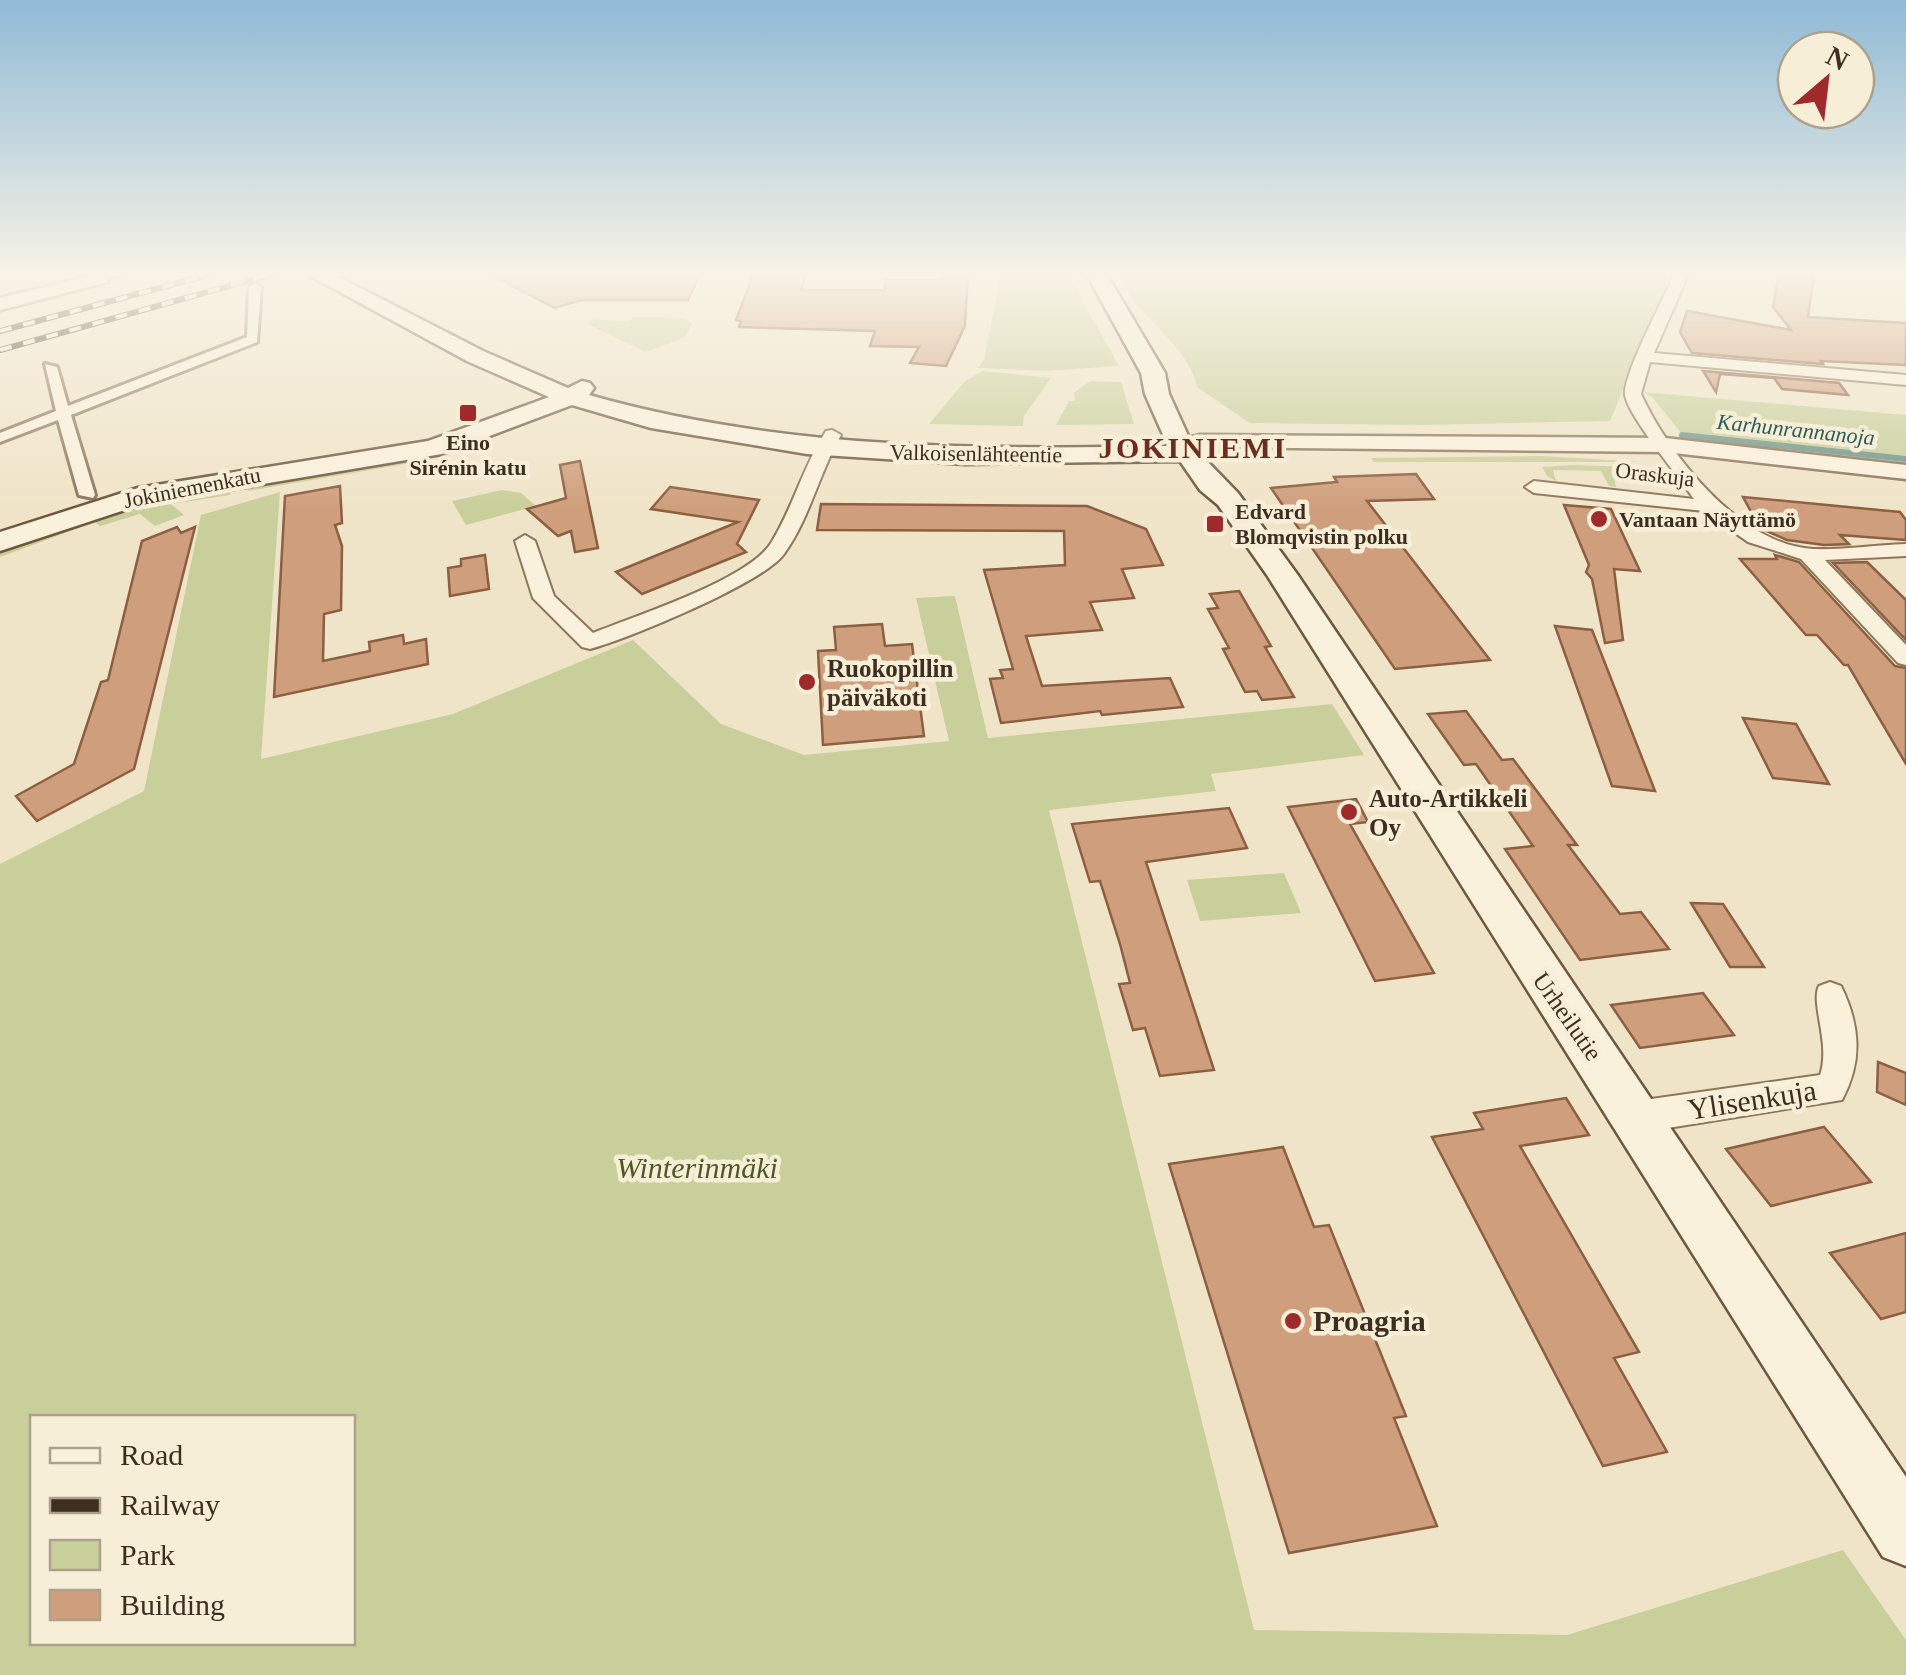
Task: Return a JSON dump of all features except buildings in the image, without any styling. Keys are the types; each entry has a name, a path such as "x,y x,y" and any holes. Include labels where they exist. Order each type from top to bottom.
{"main road":[{"name":"Valkoisenlähteentie","path":"464,351 705,434 827,443 1193,448"},
{"name":"Valkoisenlähteentie","path":"505,351 571,390"},
{"name":"Urheilutie","path":"1141,351 1153,373 1156,394 1193,448 1210,484 1228,499 1282,574 1906,1534"},
{"name":"Jokiniemenkatu","path":"0,542 138,496 433,448 571,390"}],"street":[{"path":"0,438 219,351"},
{"path":"1648,351 1646,357 1906,380"},
{"name":"Oraskuja","path":"1646,357 1633,394 1640,412 1709,506"},
{"path":"50,367 87,495"},
{"path":"525,542 544,598 590,642 741,579 761,566 774,554 827,443"},
{"name":"Valkoisenlähteentie","path":"1193,448 1670,450 1906,472"},
{"name":"Oraskuja","path":"1534,487 1709,506"},
{"path":"1709,506 1754,538 1808,555 1906,550"},
{"path":"1808,555 1906,658"},
{"name":"Ylisenkuja","path":"1637,1117 1830,1089 1837,1080 1841,1024 1830,996"}],"green space":[{"path":"986,351 1111,351 1119,366 1046,371 978,368"},
{"path":"1180,351 1639,351 1610,421 1421,425 1250,423 1198,388"},
{"path":"983,371 1051,378 1024,416 1023,426 929,424 965,381"},
{"path":"1090,381 1121,382 1134,424 1056,425 1069,401 1075,401 1074,393"},
{"path":"1642,392 1906,415 1906,463 1687,440 1652,397"},
{"path":"543,415 462,449 417,462 248,491 249,481"},
{"path":"1542,456 1641,462 1374,462 1371,458"},
{"path":"1542,467 1660,468 1674,478 1675,495 1665,476 1612,470 1616,487 1609,486 1601,471 1553,470 1556,481"},
{"path":"232,482 230,495 171,504 184,515 155,526 140,514 100,526 95,522 0,557 0,547 107,508"},
{"path":"502,490 521,493 536,506 466,525 452,501"},
{"name":"Winterinmäki","path":"280,492 261,759 453,714 633,640 721,724 804,755 949,741 916,598 955,596 988,738 1332,704 1364,755 1211,774 1216,791 1049,810 1254,1630 1567,1635 1843,1550 1906,1640 1906,1675 0,1675 0,864 144,791 201,515"},
{"path":"1284,873 1301,913 1200,921 1187,880"}],"waterway":[{"name":"Karhunrannanoja","path":"1682,435 1906,459"}],"place":[{"name":"Eino Sirénin katu","path":"468,413"},
{"name":"Vantaan Näyttämö","path":"1599,519"},
{"name":"Edvard Blomqvistin polku","path":"1215,524"},
{"name":"Ruokopillin päiväkoti","path":"807,682"},
{"name":"Auto-Artikkeli Oy","path":"1349,812"},
{"name":"Proagria","path":"1293,1321"}],"district":[{"name":"JOKINIEMI","path":"1193,448"}]}
